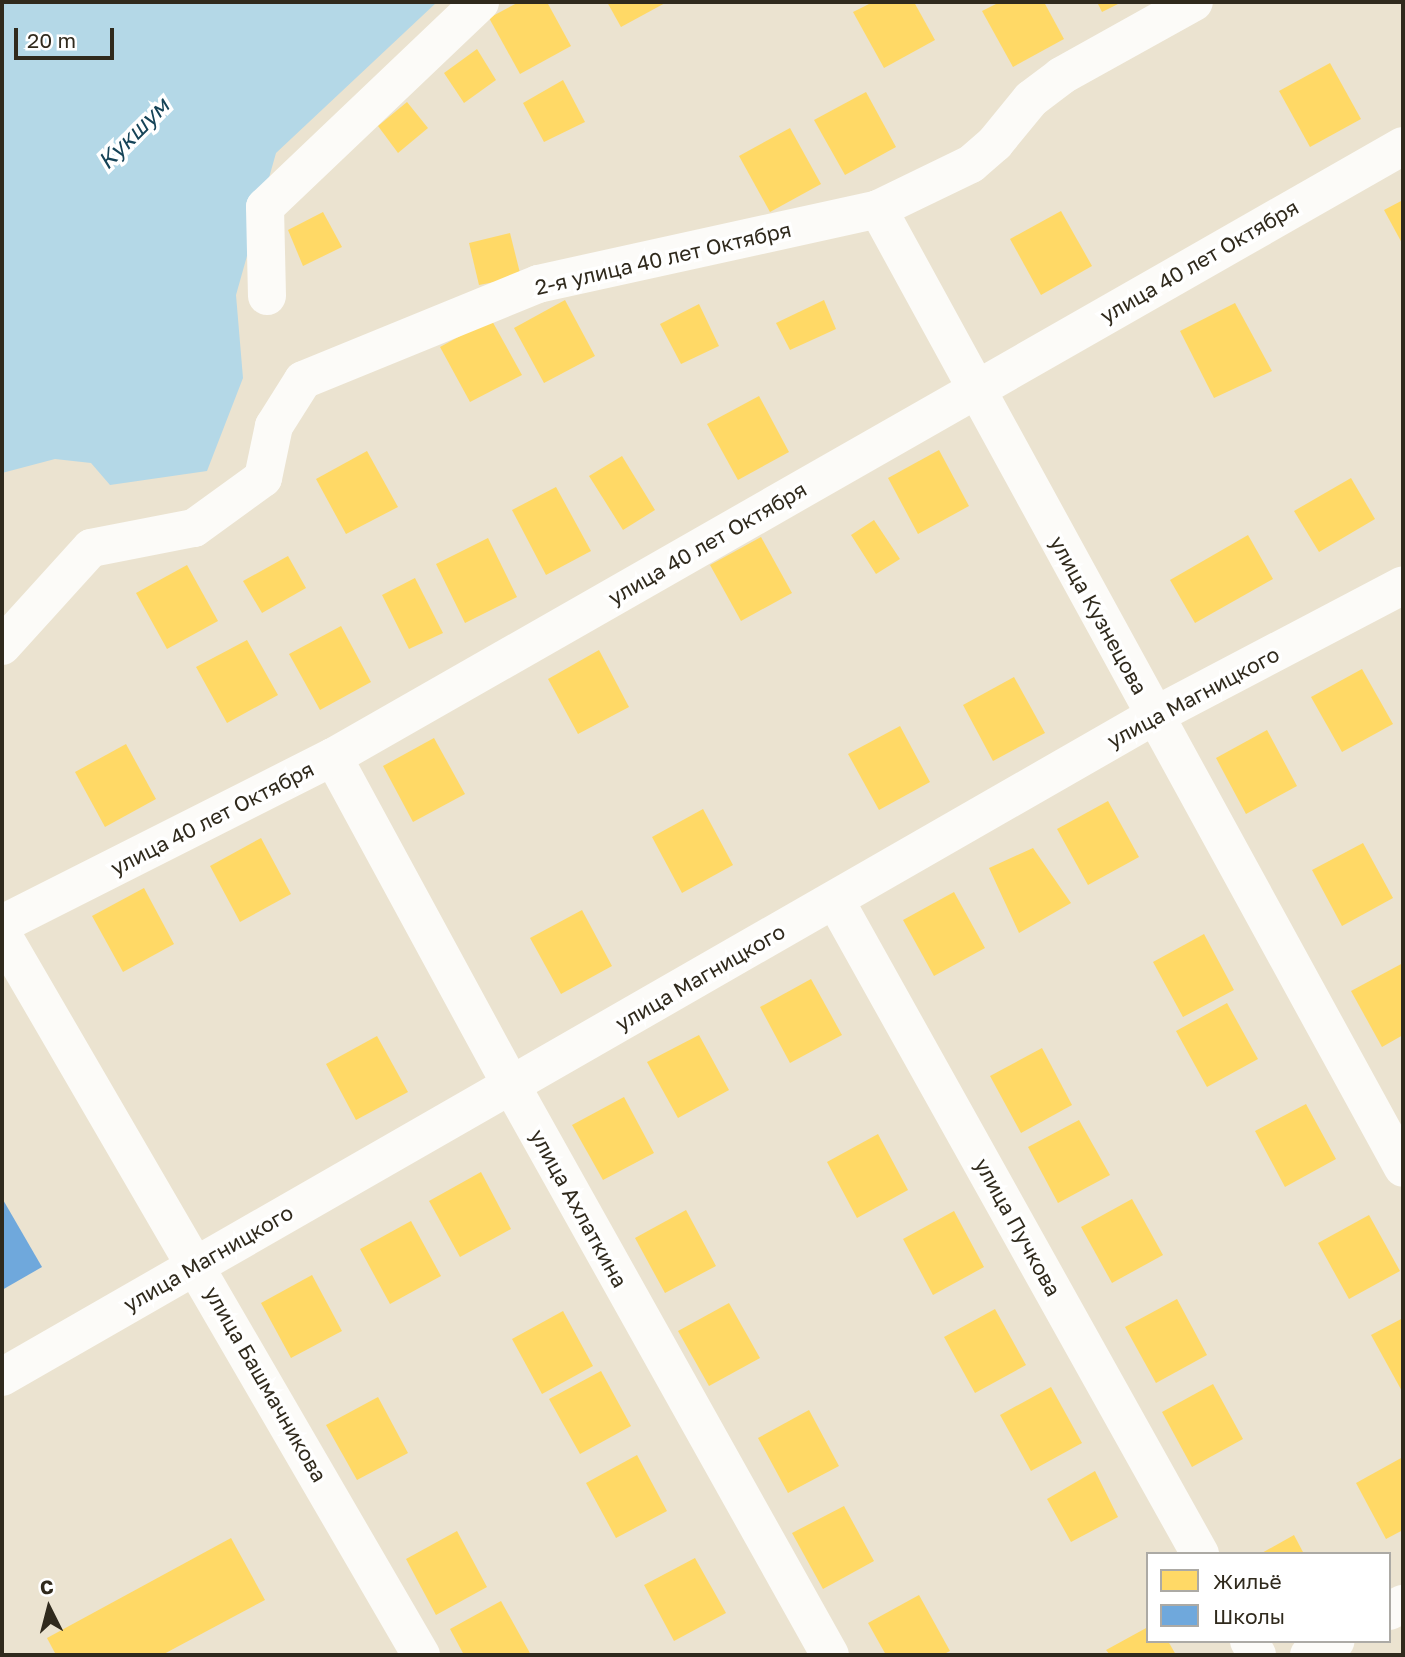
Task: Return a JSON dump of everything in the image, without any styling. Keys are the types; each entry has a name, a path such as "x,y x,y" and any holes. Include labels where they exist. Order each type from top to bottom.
{"street":[{"path":"267,296 265,207 480,2"},
{"name":"2-я улица 40 лет Октября","path":"2,646 91,548 194,528 263,478 274,426 303,380 538,284 878,209 971,164 995,143 1031,99 1061,76 1194,2"},
{"name":"улица 40 лет Октября","path":"2,924 334,757 1403,146"},
{"name":"улица Кузнецова","path":"878,209 1403,1168"},
{"name":"улица Магницкого","path":"2,1377 1154,716 1403,585"},
{"name":"улица Ахлаткина","path":"334,757 511,1085 830,1655"},
{"name":"улица Пучкова","path":"835,900 1199,1552"},
{"name":"улица Башмачникова","path":"2,934 198,1264 421,1655"},
{"path":"1309,1655 1331,1643"}],"water":[{"name":"Кукшум","path":"2,2 437,2 276,153 236,295 243,378 207,471 110,485 91,463 55,459 2,473"}],"building: Жильё":[{"path":"519,2 547,2 571,46 520,74 489,18"},
{"path":"607,2 667,2 621,27"},
{"path":"873,2 914,2 935,40 884,68 853,12"},
{"path":"1000,2 1044,2 1064,39 1013,67 982,11"},
{"path":"1097,2 1122,2 1102,12"},
{"path":"477,49 496,80 464,103 444,73"},
{"path":"1330,63 1361,119 1310,147 1279,91"},
{"path":"563,80 585,122 544,142 523,103"},
{"path":"866,92 896,147 845,175 814,120"},
{"path":"407,102 428,128 398,153 378,126"},
{"path":"790,128 821,184 770,212 739,156"},
{"path":"1403,200 1403,245 1384,210"},
{"path":"1061,211 1092,266 1041,295 1010,239"},
{"path":"323,212 342,247 303,266 288,230"},
{"path":"510,233 521,277 479,285 469,243"},
{"path":"565,300 595,356 544,383 514,328"},
{"path":"824,300 836,329 790,350 776,323"},
{"path":"1235,303 1272,371 1214,398 1180,331"},
{"path":"699,304 719,346 681,364 660,324"},
{"path":"491,319 522,375 470,402 440,347"},
{"path":"759,396 789,452 738,480 707,424"},
{"path":"939,450 969,506 918,534 888,478"},
{"path":"367,451 398,507 346,534 316,479"},
{"path":"622,456 655,510 623,530 589,476"},
{"path":"1351,478 1375,519 1319,552 1294,511"},
{"path":"556,487 591,551 546,575 512,510"},
{"path":"874,520 900,559 876,574 851,535"},
{"path":"1248,535 1273,579 1195,623 1170,580"},
{"path":"761,537 792,593 741,621 710,565"},
{"path":"488,538 517,597 465,623 436,564"},
{"path":"288,556 306,588 262,613 243,581"},
{"path":"187,565 218,621 167,649 136,593"},
{"path":"415,578 443,633 409,649 382,595"},
{"path":"341,626 371,682 320,710 289,654"},
{"path":"247,640 278,695 227,723 196,667"},
{"path":"599,650 629,707 578,734 548,679"},
{"path":"1362,669 1393,724 1342,752 1311,697"},
{"path":"1014,677 1045,733 993,761 963,705"},
{"path":"900,726 930,782 879,810 848,754"},
{"path":"1267,730 1297,786 1246,814 1216,758"},
{"path":"434,738 465,794 413,822 383,766"},
{"path":"126,744 156,799 105,827 75,772"},
{"path":"1108,801 1139,857 1088,885 1057,829"},
{"path":"703,809 733,865 682,893 652,837"},
{"path":"261,838 291,894 240,922 210,866"},
{"path":"1363,843 1393,898 1342,926 1312,870"},
{"path":"1033,848 1071,903 1019,933 989,868"},
{"path":"144,888 174,944 123,972 92,916"},
{"path":"954,892 985,948 934,976 903,920"},
{"path":"582,910 612,966 561,994 530,938"},
{"path":"1204,934 1234,990 1183,1017 1153,962"},
{"path":"1403,963 1403,1035 1382,1047 1351,991"},
{"path":"811,979 842,1035 790,1063 760,1007"},
{"path":"1227,1003 1258,1059 1207,1087 1176,1031"},
{"path":"699,1035 729,1090 678,1118 647,1062"},
{"path":"377,1036 408,1092 356,1120 326,1064"},
{"path":"1042,1048 1072,1105 1021,1133 990,1076"},
{"path":"624,1097 654,1153 603,1180 572,1125"},
{"path":"1306,1104 1336,1159 1285,1187 1255,1131"},
{"path":"1079,1120 1110,1175 1058,1203 1028,1147"},
{"path":"878,1134 908,1190 857,1218 827,1162"},
{"path":"481,1172 511,1229 460,1257 429,1201"},
{"path":"1132,1199 1163,1255 1112,1283 1081,1227"},
{"path":"686,1210 716,1266 665,1293 635,1238"},
{"path":"954,1211 984,1267 933,1295 903,1239"},
{"path":"1369,1215 1400,1271 1349,1299 1318,1243"},
{"path":"411,1221 441,1276 390,1304 360,1249"},
{"path":"312,1275 342,1331 291,1358 261,1303"},
{"path":"1177,1299 1207,1355 1156,1383 1125,1327"},
{"path":"729,1303 760,1358 709,1386 678,1331"},
{"path":"995,1309 1026,1365 975,1393 944,1337"},
{"path":"563,1311 593,1366 542,1394 512,1339"},
{"path":"1403,1318 1403,1393 1371,1335"},
{"path":"601,1371 631,1426 580,1454 549,1399"},
{"path":"1213,1384 1243,1439 1192,1467 1162,1412"},
{"path":"1051,1387 1082,1443 1031,1471 1000,1415"},
{"path":"378,1397 408,1453 357,1480 326,1425"},
{"path":"809,1410 839,1466 788,1493 758,1438"},
{"path":"637,1455 667,1511 616,1538 586,1483"},
{"path":"1403,1457 1403,1530 1386,1539 1356,1483"},
{"path":"1095,1471 1118,1517 1071,1542 1047,1499"},
{"path":"844,1506 874,1561 823,1589 792,1533"},
{"path":"457,1531 487,1587 436,1615 406,1559"},
{"path":"1294,1535 1303,1552 1264,1552"},
{"path":"231,1538 265,1600 162,1655 56,1655 47,1638"},
{"path":"695,1558 726,1613 674,1641 644,1585"},
{"path":"919,1595 950,1651 942,1655 886,1655 868,1623"},
{"path":"501,1601 531,1655 464,1655 450,1629"},
{"path":"1146,1628 1146,1643 1169,1643 1176,1655 1110,1655 1106,1650"}],"building: Школы":[{"path":"2,1198 42,1267 2,1290"}]}
